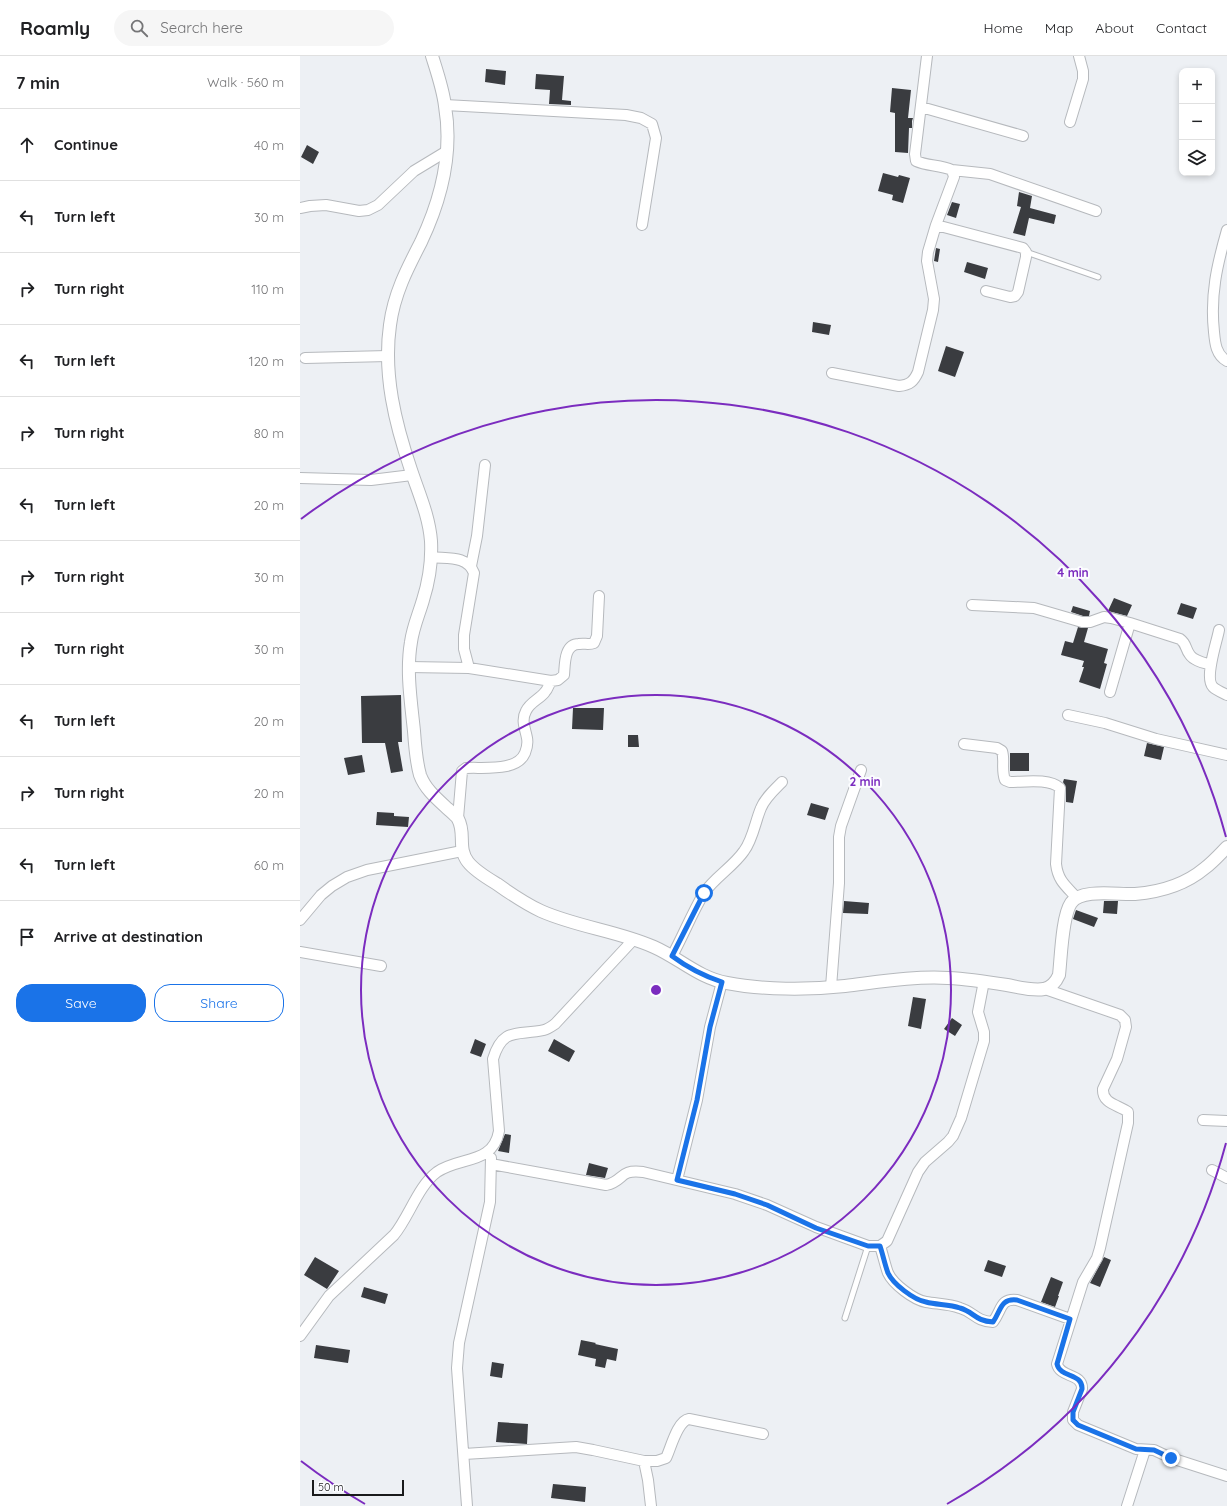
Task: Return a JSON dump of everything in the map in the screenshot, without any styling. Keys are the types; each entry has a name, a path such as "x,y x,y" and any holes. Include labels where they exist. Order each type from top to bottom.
{"street":[{"path":"432,56 445,104 448,129 448,151 437,205 422,240 402,278 393,304 389,327 388,356 390,391 399,433 429,524 431,557 424,596 415,622 410,644 410,702 416,753 420,775 429,792 458,818"},
{"path":"927,56 915,154 916,161 922,164 945,167 952,170 990,174 1096,212"},
{"path":"1070,122 1083,79 1083,71 1079,56"},
{"path":"445,104 626,115 641,118 652,124 656,138 642,224"},
{"path":"921,107 1023,136"},
{"path":"300,208 326,205 359,211 368,210 378,205 414,171 448,151"},
{"path":"832,372 899,386 907,386 914,380 918,372 933,310 933,289 927,261 930,244 945,198 952,185 954,177 952,170"},
{"path":"936,225 1023,248 1026,252 1026,257 1018,292 1015,296 1010,297 986,291"},
{"path":"1227,230 1215,275 1212,308 1217,352 1227,362"},
{"path":"305,358 388,356"},
{"path":"471,566 477,536 485,465"},
{"path":"300,478 371,480 412,475"},
{"path":"431,557 464,560 471,566 474,573 464,635 464,649 469,668"},
{"path":"409,667 469,668 551,681 558,680 564,675 568,651 571,645 589,645 594,643 597,636 599,596"},
{"path":"972,605 1034,608 1082,622 1090,622 1104,617 1130,623 1180,639 1185,642 1190,655 1194,659 1211,665"},
{"path":"1110,692 1130,623"},
{"path":"1219,630 1209,680 1212,687 1227,695"},
{"path":"551,681 546,691 525,711 523,719 528,739 527,748 523,757 508,767 466,768 462,771 458,818 462,829 462,850 469,864 482,875 542,911 580,924 634,939 654,947 698,972 722,982 746,986 793,988 831,987 907,979 946,977 984,981 1029,989 1045,989 1120,1015 1125,1020 1126,1027 1116,1059 1103,1089 1103,1093 1108,1101 1128,1112 1128,1123 1100,1248 1095,1262 1082,1282 1057,1364 1062,1373 1076,1378 1082,1385 1082,1389 1073,1412 1073,1420 1078,1425 1136,1449 1154,1450 1171,1458 1227,1476"},
{"path":"1068,715 1105,723 1156,739 1227,755"},
{"path":"964,744 997,748 1002,751 1004,756 1003,775 1005,780 1010,782 1049,782 1056,784 1060,788 1056,864 1057,874 1060,880 1077,898"},
{"path":"831,987 839,883 839,837 841,826 861,770"},
{"path":"672,956 704,893 745,850 761,807 766,798 782,782"},
{"path":"1045,989 1055,983 1059,975 1066,916 1071,903 1077,898 1088,894 1135,894 1166,889 1190,879 1206,868 1227,847"},
{"path":"300,920 321,895 347,877 367,870 462,850"},
{"path":"300,1336 329,1296 402,1226 419,1194 436,1173 445,1168 480,1156 491,1150 497,1140 499,1131 493,1059 496,1049 501,1042 510,1035 518,1032 544,1030 555,1024 634,939"},
{"path":"300,952 381,966"},
{"path":"491,1164 606,1185 613,1184 625,1173 633,1170 735,1194 767,1205 816,1228 868,1246 880,1246 887,1241 922,1167 934,1153 953,1136 961,1118 984,1040 984,1032 978,1012 984,981"},
{"path":"677,1180 697,1100 710,1027 722,982"},
{"path":"1203,1120 1227,1121"},
{"path":"468,1506 457,1368 459,1343 490,1202 491,1150"},
{"path":"1212,1170 1227,1178"},
{"path":"880,1246 888,1274 894,1282 914,1298 924,1302 964,1309 983,1321 993,1322 1004,1302 1010,1299 1017,1300 1070,1319"},
{"path":"464,1454 576,1448 593,1450 644,1461 657,1461 666,1458 680,1425 685,1420 689,1419 763,1434"},
{"path":"1126,1506 1145,1450"},
{"path":"644,1461 648,1480 650,1506"}],"lane":[{"path":"1026,252 1098,277"},
{"path":"845,1318 868,1246"}],"building":[{"path":"486,69 506,71 505,85 485,82"},
{"path":"536,74 564,76 562,100 571,101 571,105 549,104 550,90 535,89"},
{"path":"892,88 911,90 908,118 913,118 912,128 909,128 908,153 895,152 895,113 890,112"},
{"path":"307,145 319,152 313,164 301,157"},
{"path":"883,173 898,177 899,175 910,178 903,203 892,200 893,195 878,191"},
{"path":"1019,192 1032,196 1030,208 1056,215 1054,224 1029,218 1025,236 1013,233 1021,207 1017,206"},
{"path":"952,202 960,204 956,218 947,215"},
{"path":"936,248 940,249 938,262 934,261"},
{"path":"967,262 988,268 985,279 964,272"},
{"path":"813,322 831,325 829,335 812,332"},
{"path":"946,346 964,352 955,377 938,371"},
{"path":"1114,598 1132,605 1127,616 1108,611"},
{"path":"1181,603 1197,608 1193,619 1177,614"},
{"path":"1073,606 1090,611 1089,616 1083,616 1071,612"},
{"path":"1078,627 1088,628 1084,642 1108,649 1104,663 1107,664 1100,689 1079,682 1084,667 1082,667 1084,661 1061,655 1065,641 1073,643"},
{"path":"401,695 402,742 398,742 403,771 391,773 385,743 362,743 361,696"},
{"path":"573,708 604,708 603,730 572,729"},
{"path":"628,735 638,735 639,747 628,747"},
{"path":"1147,743 1164,747 1161,760 1144,756"},
{"path":"1010,753 1029,753 1029,771 1010,771"},
{"path":"362,755 365,772 348,775 344,758"},
{"path":"1064,779 1077,781 1073,803 1066,802 1066,788 1063,782"},
{"path":"811,803 829,808 825,820 807,815"},
{"path":"377,812 394,813 394,816 409,817 408,827 376,825"},
{"path":"844,901 869,903 868,914 843,913"},
{"path":"1104,901 1118,901 1117,914 1103,913"},
{"path":"1076,910 1098,918 1094,927 1073,919"},
{"path":"913,997 926,999 921,1029 908,1026"},
{"path":"952,1018 962,1025 955,1036 944,1029"},
{"path":"475,1039 486,1044 481,1057 470,1053"},
{"path":"554,1039 575,1051 569,1062 548,1051"},
{"path":"505,1134 511,1135 509,1153 498,1151"},
{"path":"589,1163 608,1168 605,1178 586,1175"},
{"path":"315,1257 339,1271 327,1289 304,1275"},
{"path":"1104,1257 1111,1260 1100,1287 1090,1283"},
{"path":"988,1260 1006,1266 1002,1277 984,1271"},
{"path":"1051,1277 1063,1282 1055,1307 1041,1302"},
{"path":"364,1287 388,1294 385,1304 361,1297"},
{"path":"581,1340 618,1349 616,1361 607,1359 605,1368 595,1366 596,1359 578,1355"},
{"path":"316,1345 350,1350 348,1363 314,1358"},
{"path":"492,1362 504,1364 502,1378 490,1376"},
{"path":"498,1422 528,1424 527,1444 496,1442"},
{"path":"553,1484 586,1487 585,1502 551,1498"}],"route":[{"path":"704,893 672,956 705,976 722,982 710,1027 697,1100 677,1180 735,1194 767,1205 816,1228 868,1246 880,1246 888,1274 894,1282 914,1298 924,1302 964,1309 983,1321 993,1322 1004,1302 1010,1299 1017,1300 1070,1319 1057,1364 1062,1373 1076,1378 1082,1385 1082,1389 1073,1412 1073,1420 1078,1425 1136,1449 1154,1450 1164,1453 1171,1458"}]}
